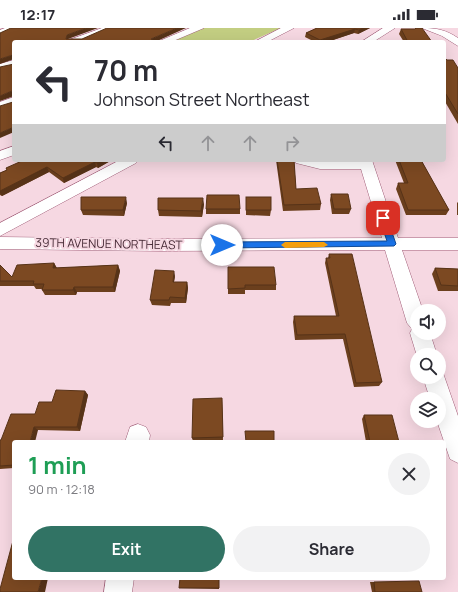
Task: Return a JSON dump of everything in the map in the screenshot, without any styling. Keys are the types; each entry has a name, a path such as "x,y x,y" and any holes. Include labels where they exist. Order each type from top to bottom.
{"street":[{"path":"0,33 15,28"},
{"path":"78,40 111,28"},
{"path":"167,40 199,28"},
{"path":"263,40 289,28"},
{"path":"369,40 390,28"},
{"path":"427,28 445,34 458,43"},
{"path":"0,68 12,64"},
{"path":"0,106 12,102"},
{"path":"0,156 12,151"},
{"path":"0,230 126,162"},
{"path":"309,162 320,165 366,162 411,304"},
{"name":"39TH AVENUE NORTHEAST","path":"0,243 161,245 458,244"},
{"path":"436,384 458,450"},
{"path":"118,592 120,580"}],"green space":[{"path":"194,28 281,28 254,40 169,40"}],"building":[{"path":"11,28 86,28 67,35 66,39 82,39 107,28 177,28 151,39 153,40 12,40 12,55 0,59 0,33"},
{"path":"317,28 363,28 320,40 306,33"},
{"path":"422,28 431,40 407,40 401,29"},
{"path":"446,59 453,60 458,68 458,114 446,94"},
{"path":"12,64 12,91 0,96 0,67"},
{"path":"12,102 12,128 0,133 0,106"},
{"path":"20,162 95,162 63,178 47,167 0,191 0,173 7,170 6,168"},
{"path":"277,162 294,162 296,189 317,188 321,204 284,205"},
{"path":"400,162 422,162 449,210 408,210 398,183 408,183"},
{"path":"331,194 348,194 351,209 334,209"},
{"path":"207,195 239,195 240,209 206,209"},
{"path":"81,197 126,197 123,210 81,210"},
{"path":"246,197 271,197 271,210 246,210"},
{"path":"158,198 203,198 201,211 158,210"},
{"path":"329,254 352,254 382,382 356,383 345,334 297,335 294,316 339,316 326,258 330,258"},
{"path":"54,263 53,268 118,265 113,287 74,287 73,290 42,290 44,284 33,284 34,281 0,281 0,265 12,277 17,265"},
{"path":"228,267 274,267 276,285 245,285 245,288 228,289"},
{"path":"435,268 458,269 458,286 441,285"},
{"path":"155,270 174,271 173,282 187,282 185,298 170,297 169,300 150,300"},
{"path":"56,390 85,391 77,427 34,427 31,440 12,440 12,465 0,466 0,440 11,414 35,414 39,402 52,402"},
{"path":"222,398 223,437 192,438 193,399"},
{"path":"364,415 392,415 398,440 370,440"},
{"path":"245,431 274,431 274,440 246,440"},
{"path":"12,544 12,580 41,580 38,592 0,592"},
{"path":"180,580 219,580 219,588 179,588"},
{"path":"419,581 422,592 375,592 374,582"}],"slow traffic":[{"path":"285,245 324,245"}],"route":[{"path":"222,245 392,244 383,218"}]}
